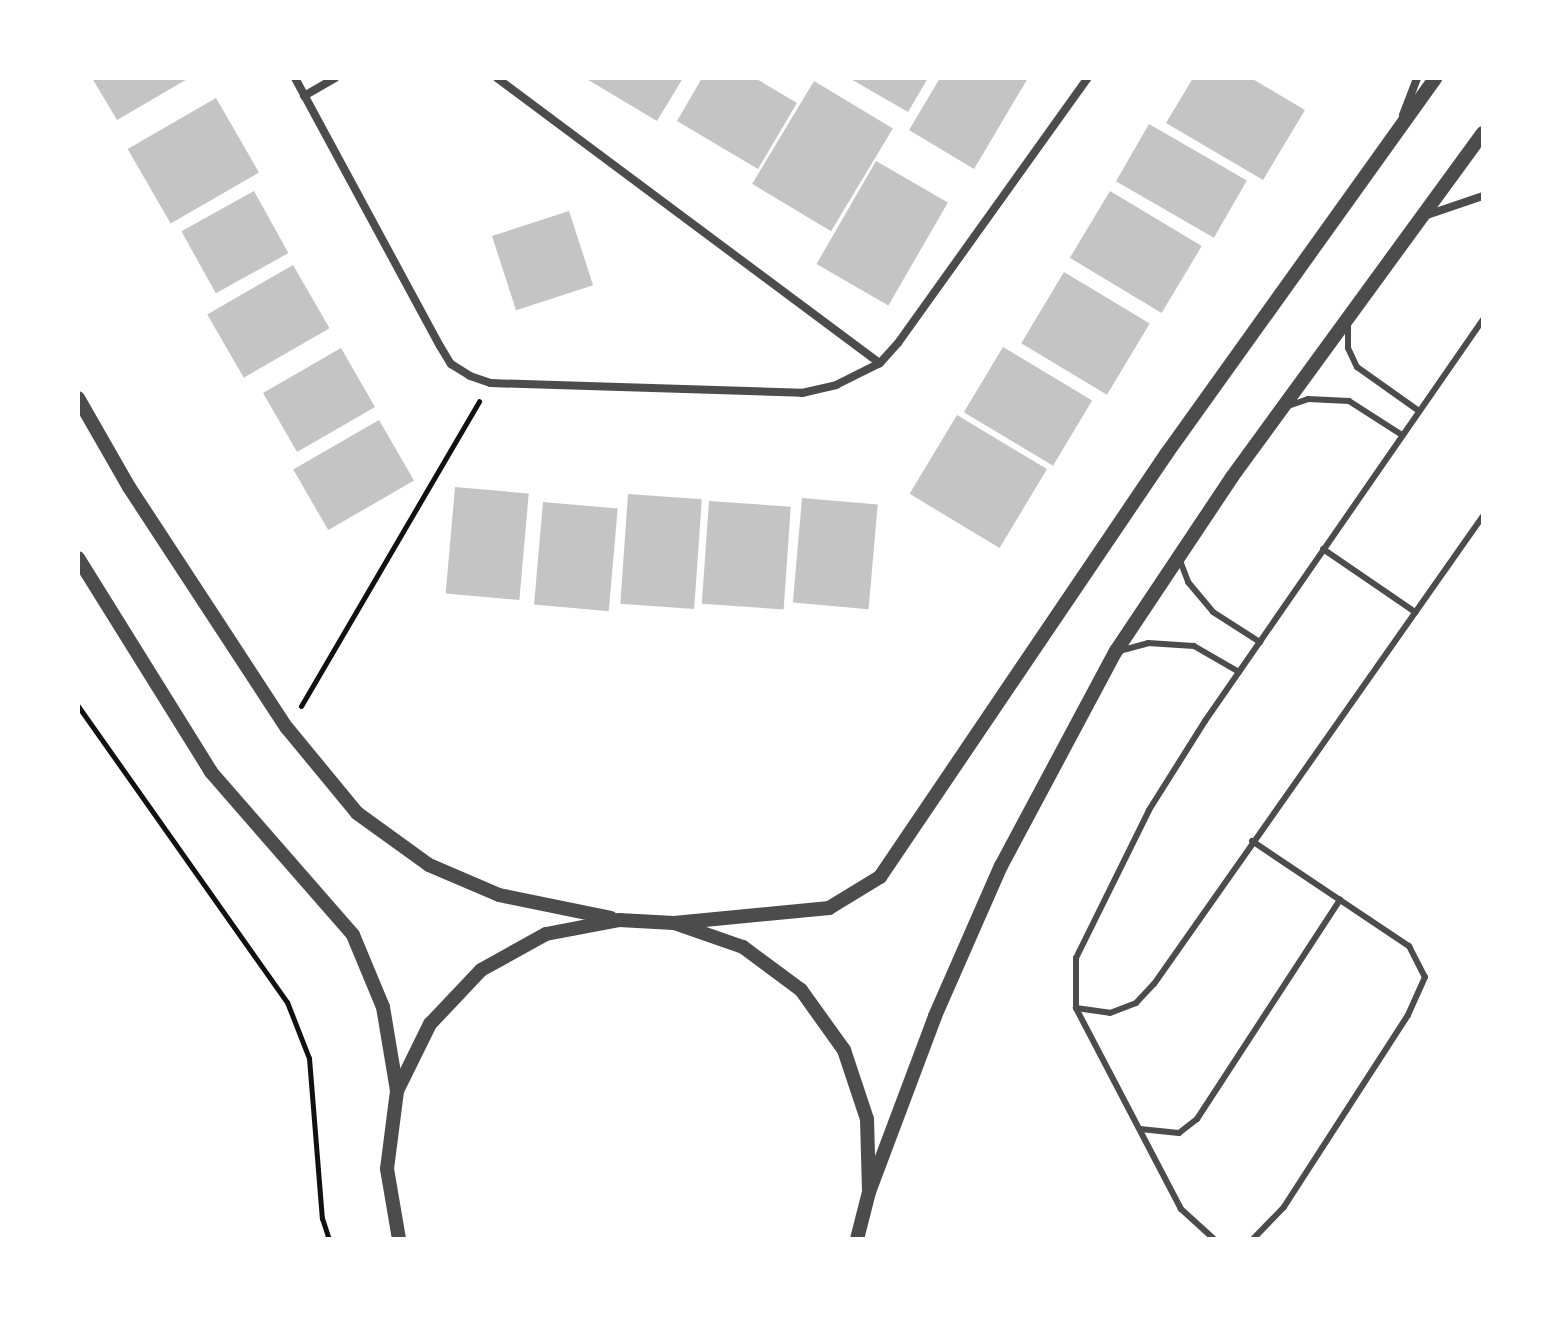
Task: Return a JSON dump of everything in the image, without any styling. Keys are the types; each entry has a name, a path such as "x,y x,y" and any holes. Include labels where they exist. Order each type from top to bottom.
{"street":[{"path":"295,78 451,364 490,383 802,393 836,385 880,363 1088,78"},
{"path":"304,96 335,78"},
{"path":"497,78 880,363"},
{"path":"1396,136 1417,78"},
{"path":"78,398 129,487 287,728 357,813 429,865 499,895 619,920 674,923 829,908 880,877 1167,453 1435,78"},
{"path":"857,1239 869,1192 935,1016 1001,866 1116,651 1178,555 1281,408 1483,133"},
{"path":"1422,217 1483,196"},
{"path":"78,558 211,772 353,935 383,1007 397,1091 387,1169 399,1239"},
{"path":"397,1091 430,1024 481,970 546,934 619,920"},
{"path":"674,923 743,947 801,990 849,1064 867,1119 869,1192"}],"lane":[{"path":"1348,317 1348,348 1357,367 1419,411"},
{"path":"1214,1239 1181,1209 1076,1008 1076,958 1105,892 1149,810 1239,672 1483,319"},
{"path":"1281,408 1308,399 1340,399 1402,435"},
{"path":"1076,1008 1110,1013 1136,1003 1154,984 1483,516"},
{"path":"1323,549 1415,612"},
{"path":"1178,555 1188,582 1206,606 1260,642"},
{"path":"1116,651 1148,643 1194,646 1239,672"},
{"path":"1252,841 1409,946 1425,977 1408,1015 1284,1207 1253,1239"},
{"path":"1140,1129 1179,1133 1197,1119 1340,900"}],"path":[{"path":"287,728 490,383"},
{"path":"78,706 287,1002 309,1058 322,1218 329,1239"}],"building":[{"path":"92,78 189,78 117,120"},
{"path":"585,78 683,78 657,121"},
{"path":"702,78 755,78 797,103 758,169 677,121"},
{"path":"849,78 928,78 908,112"},
{"path":"940,78 1028,78 974,169 909,130"},
{"path":"1193,78 1251,78 1305,110 1263,180 1166,123"},
{"path":"814,81 893,128 831,231 752,184"},
{"path":"216,98 259,172 171,223 128,149"},
{"path":"1149,124 1247,180 1214,238 1116,181"},
{"path":"876,161 948,203 888,306 816,264"},
{"path":"254,191 288,253 216,293 181,231"},
{"path":"1110,191 1202,246 1162,313 1070,258"},
{"path":"569,211 593,285 516,310 492,236"},
{"path":"293,265 330,328 244,378 207,314"},
{"path":"1064,272 1150,324 1107,395 1021,343"},
{"path":"1003,347 1092,401 1053,466 964,412"},
{"path":"341,348 375,407 297,452 263,393"},
{"path":"957,415 1047,469 1000,548 910,494"},
{"path":"379,420 414,481 328,530 293,469"},
{"path":"455,487 529,493 519,600 446,594"},
{"path":"628,494 702,499 694,609 620,604"},
{"path":"802,498 878,505 869,609 793,603"},
{"path":"709,501 791,507 784,609 702,604"},
{"path":"543,502 618,509 609,611 534,605"}]}
